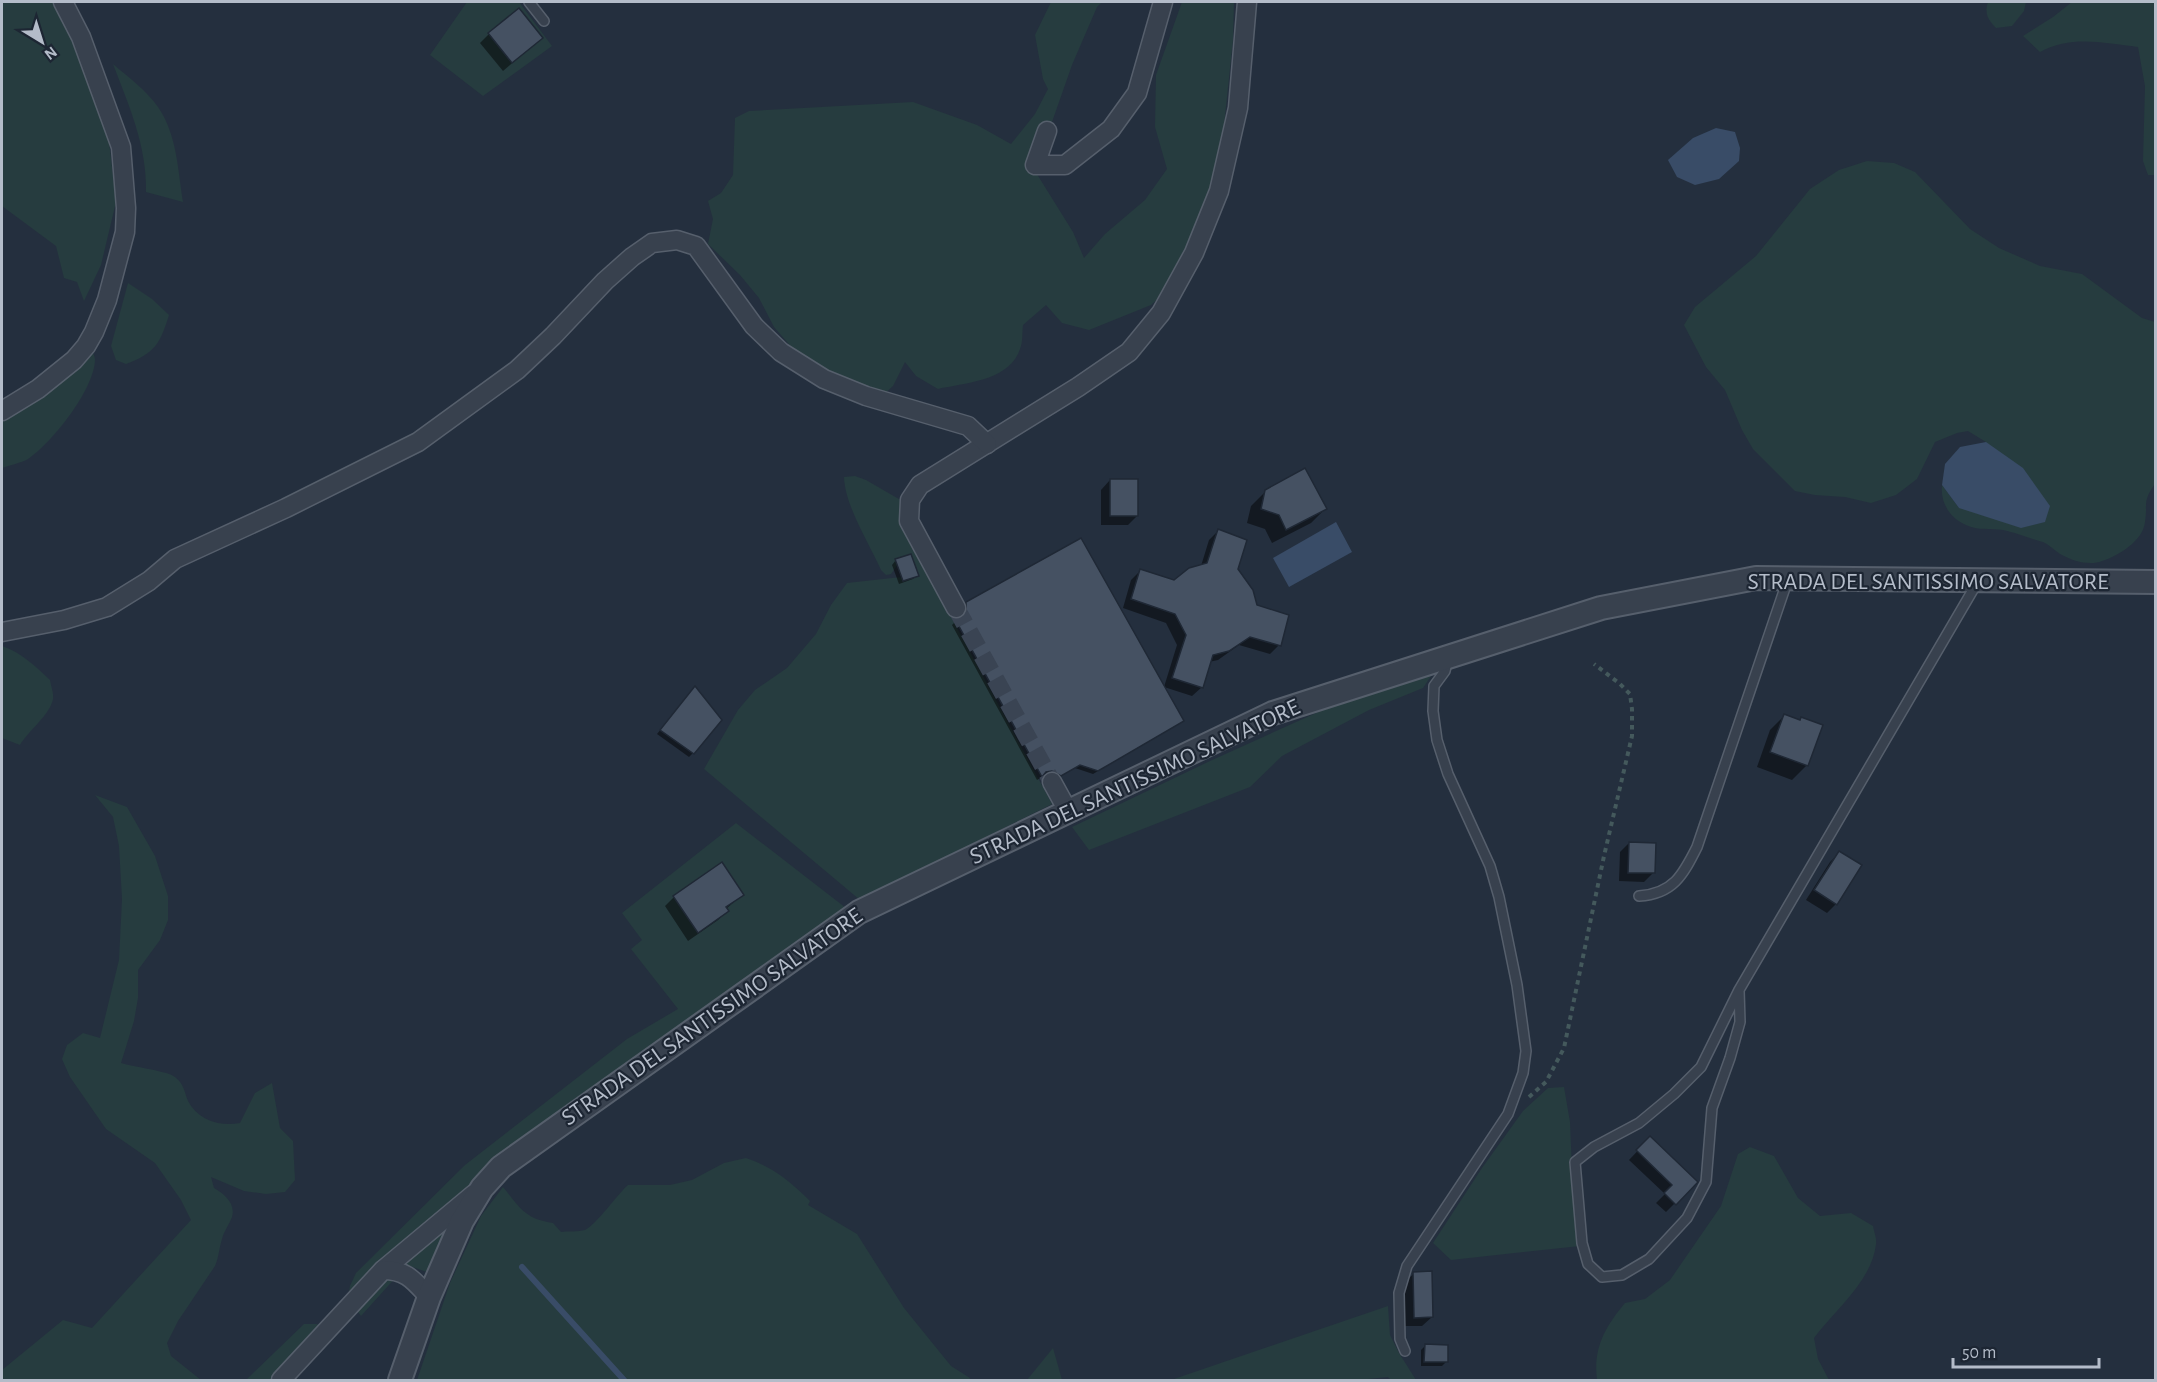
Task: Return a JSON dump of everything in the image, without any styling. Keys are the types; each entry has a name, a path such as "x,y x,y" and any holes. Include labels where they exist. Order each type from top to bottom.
{"street":[{"path":"2,411 38,389 74,360 86,346 107,300 125,232 126,208 122,147 81,37 63,2"},
{"path":"1047,131 1035,165 1065,165 1111,129 1137,93 1163,2"},
{"path":"956,608 909,520 910,500 920,485 1078,387 1129,352 1161,313 1194,253 1220,191 1238,108 1247,2"},
{"path":"2,632 64,620 107,607 149,581 175,559 286,508 418,442 517,369 553,336 605,281 652,243 677,240 696,246 754,326 781,352 824,380 866,396 969,426 987,444"},
{"name":"STRADA DEL SANTISSIMO SALVATORE","path":"400,1380 429,1297 462,1221 482,1188 514,1156 860,912 1273,713 1601,608 1756,578 2156,582"},
{"path":"1052,782 1068,812"},
{"path":"281,1380 383,1270 482,1188"},
{"path":"383,1270 396,1270 404,1273 429,1297"}],"lane":[{"path":"529,2 544,21"},
{"path":"1639,896 1648,896 1668,889 1684,875 1697,848 1788,579"},
{"path":"1739,990 1740,1022 1712,1108 1706,1182 1687,1218 1649,1259 1622,1275 1602,1277 1588,1264 1582,1243 1575,1162 1594,1147 1639,1123 1674,1094 1701,1067 1739,990 1978,581"},
{"path":"1405,1351 1400,1339 1399,1293 1407,1266 1508,1114 1524,1073 1526,1051 1523,1022 1499,897 1490,866 1448,774 1437,740 1432,711 1434,686 1445,671 1448,657"}],"path":[{"path":"1508,1114 1546,1082 1564,1048 1604,856 1632,736 1630,694 1594,664"}],"green space":[{"path":"2,2 55,2 92,79 109,141 116,202 101,265 84,301 77,282 64,278 56,246 2,206"},
{"path":"467,2 519,2 552,46 483,96 430,55"},
{"path":"1051,2 1102,2 1097,7 1072,65 1052,122 1030,163 1073,232 1084,258 1105,234 1145,200 1167,169 1155,127 1156,75 1182,2 1234,2 1233,40 1219,173 1177,281 1151,305 1089,330 1062,323 1046,305 1023,325 1021,346 1015,360 1007,368 985,379 938,389 916,376 905,362 893,386 882,396 834,383 794,350 774,327 759,298 740,275 708,244 713,219 708,201 721,193 733,175 735,118 749,111 913,102 977,125 1011,144 1035,114 1048,89 1043,79 1035,35"},
{"path":"1988,2 2026,2 2024,11 2012,26 1996,28 1986,10"},
{"path":"2072,2 2155,2 2155,175 2148,175 2143,161 2145,86 2138,47 2100,42 2076,42 2064,43 2040,52 2023,36"},
{"path":"113,64 148,95 164,118 176,153 183,202 146,192 144,158 140,142"},
{"path":"1867,161 1894,163 1915,172 1970,229 1999,248 2040,266 2082,274 2142,318 2155,322 2155,484 2147,499 2143,529 2129,547 2108,559 2092,563 2082,562 2062,555 2043,542 2003,530 1980,529 1960,522 1944,504 1942,485 1959,508 1986,442 1968,431 1935,442 1917,479 1896,495 1871,503 1845,497 1795,491 1753,449 1725,390 1706,367 1684,325 1695,307 1756,256 1810,189 1839,170"},
{"path":"128,283 152,299 169,315 163,333 155,346 144,356 126,364 116,360 111,346"},
{"path":"91,347 95,357 93,372 70,415 48,441 28,459 2,468 2,416"},
{"path":"855,476 904,502 928,574 1052,804 860,900 704,769 738,710 755,690 787,668 816,634 831,605 847,583 919,575 914,563 904,556 891,574 886,575 881,570 858,524 845,488 844,477"},
{"path":"2,646 22,656 39,670 50,680 53,692 48,711 20,745 2,738"},
{"path":"1433,673 1423,688 1369,710 1282,756 1250,787 1089,850 1072,827 1325,709"},
{"path":"95,795 127,807 155,856 168,896 168,920 160,940 138,970 138,998 134,1021 121,1063 175,1077 182,1085 192,1108 210,1121 217,1123 240,1123 255,1093 272,1083 280,1128 293,1141 295,1180 285,1192 266,1194 244,1191 211,1177 214,1188 231,1203 232,1217 223,1236 215,1266 178,1321 167,1343 171,1356 201,1380 2,1380 2,1370 63,1320 92,1328 191,1220 181,1200 155,1163 106,1129 70,1077 62,1059 67,1045 83,1033 100,1038 119,960 122,899 119,846 113,817"},
{"path":"736,823 846,908 467,1193 435,1275 407,1265 361,1316 348,1298 356,1273 465,1165 627,1039 678,1009 631,949 642,940 622,913"},
{"path":"1564,1087 1570,1122 1572,1170 1580,1246 1451,1260 1433,1243 1523,1111 1548,1088"},
{"path":"1750,1147 1774,1156 1798,1198 1820,1216 1851,1213 1873,1226 1876,1244 1868,1270 1860,1283 1814,1338 1818,1359 1829,1380 1597,1380 1597,1358 1606,1329 1625,1303 1645,1299 1670,1280 1721,1206 1738,1154"},
{"path":"746,1158 781,1175 810,1201 808,1205 857,1234 904,1308 951,1366 970,1378 969,1380 417,1380 450,1283 481,1216 503,1187 519,1207 529,1215 553,1223 561,1232 579,1231 590,1227 628,1185 670,1185 692,1180 724,1163"},
{"path":"1388,1306 1390,1335 1416,1380 1391,1380 1388,1377 1358,1380 1171,1380"},
{"path":"304,1324 326,1327 278,1380 246,1380"},
{"path":"1053,1348 1062,1380 1027,1380"}],"water":[{"path":"1716,128 1735,132 1740,148 1739,161 1719,179 1695,185 1677,177 1668,160 1693,138"},
{"path":"1986,442 2023,468 2050,506 2045,522 2021,528 1959,508 1942,485 1945,464 1960,447"},
{"path":"1336,522 1352,552 1289,587 1273,558"}],"building":[{"path":"519,8 543,38 512,63 488,33"},
{"path":"1305,468 1327,509 1286,530 1279,515 1261,509 1265,490"},
{"path":"1110,479 1138,479 1138,516 1110,516"},
{"path":"1218,529 1247,540 1238,569 1253,590 1257,605 1289,615 1281,646 1250,637 1229,651 1213,655 1203,688 1172,678 1186,635 1175,614 1131,599 1140,569 1174,580 1189,568 1207,563"},
{"path":"1081,538 1184,721 1098,771 1080,765 1061,776 1052,771 1046,772 1042,777 955,619 962,618 966,613 966,602"},
{"path":"911,554 919,576 903,581 895,559"},
{"path":"695,686 722,720 694,754 660,730"},
{"path":"1784,714 1823,725 1808,766 1770,752"},
{"path":"1629,842 1656,843 1655,873 1628,873"},
{"path":"1839,851 1862,865 1837,905 1814,890"},
{"path":"722,862 744,895 726,907 729,911 698,933 673,896"},
{"path":"1650,1136 1698,1182 1676,1205 1664,1193 1672,1185 1636,1150"},
{"path":"1432,1271 1433,1317 1414,1318 1413,1272"},
{"path":"1425,1344 1448,1345 1448,1362 1424,1362"}],"waterway":[{"path":"522,1267 624,1380"}],"tunnel":[{"path":"956,608 1052,782"}]}
